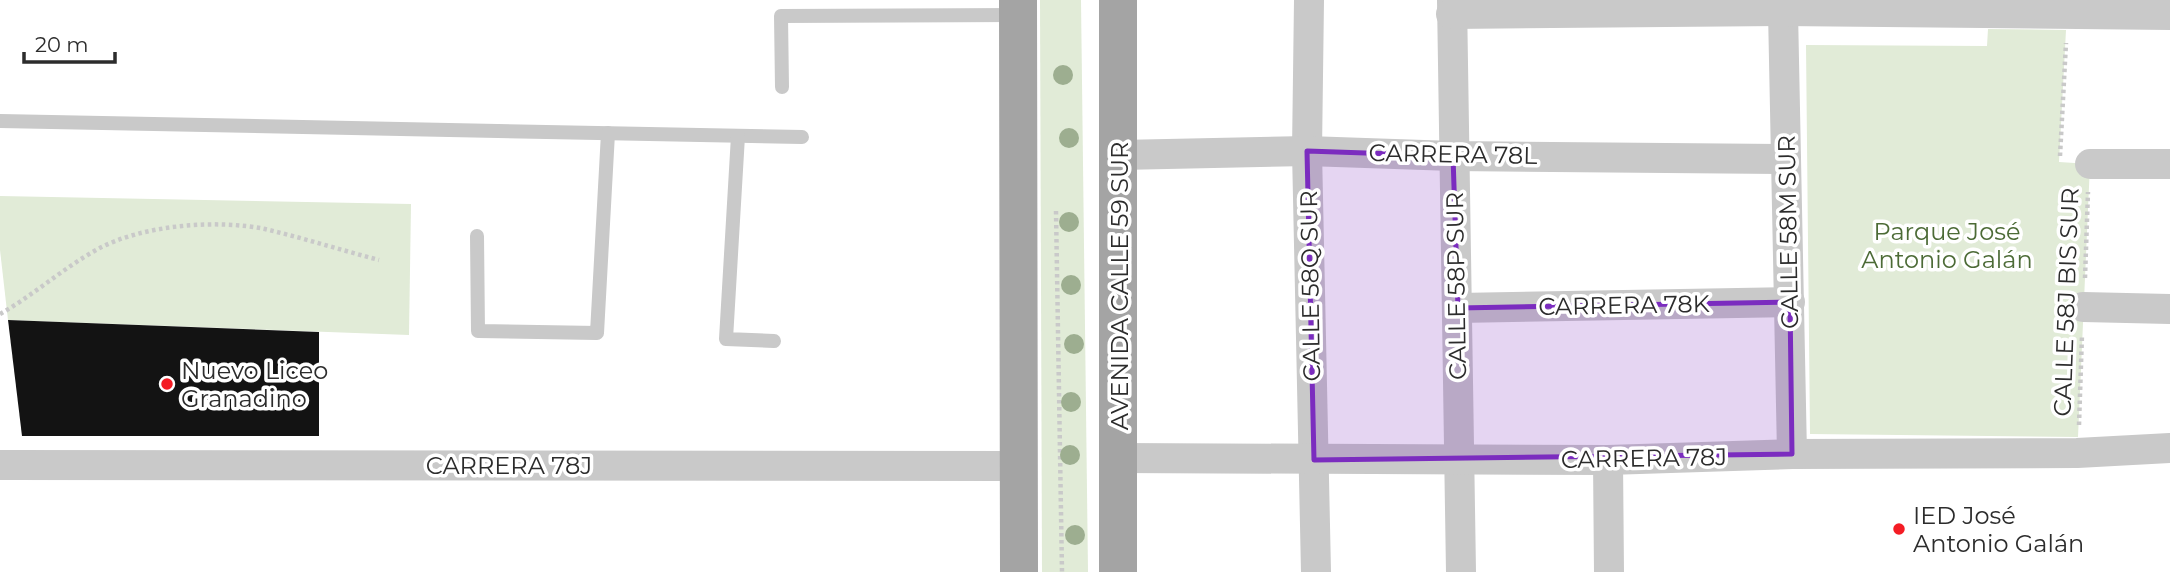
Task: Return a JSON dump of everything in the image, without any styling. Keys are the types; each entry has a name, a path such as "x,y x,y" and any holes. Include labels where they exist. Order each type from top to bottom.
{"main road":[{"name":"AVENIDA CALLE 59 SUR","path":"1118,0 1118,572"},
{"path":"1018,8 1019,572"}],"street":[{"name":"CALLE 58Q SUR","path":"1309,0 1307,151 1316,572"},
{"path":"1452,7 1783,11 1975,6 2067,14 2158,10"},
{"name":"CALLE 58P SUR","path":"1452,7 1461,572"},
{"name":"CALLE 58M SUR","path":"1783,11 1792,454"},
{"name":"CARRERA 78L","path":"1120,155 1307,151 1453,156 1786,159"},
{"path":"2090,164 2170,164"},
{"name":"CARRERA 78K","path":"1458,308 1790,302"},
{"path":"2083,307 2170,309"},
{"name":"CARRERA 78J","path":"1118,458 1608,460 1792,454 2077,453 2170,448"},
{"path":"1608,460 1609,572"},
{"name":"CARRERA 78J","path":"0,465 1018,466"}],"lane":[{"path":"782,87 781,16 1018,8"},
{"path":"0,121 802,137"},
{"path":"477,236 478,331 597,333 608,133"},
{"path":"738,136 726,339 774,341"}],"path":[{"name":"CALLE 58J BIS SUR","path":"2067,14 2059,163 2090,164 2077,453"},
{"path":"1056,206 1062,572"},
{"path":"0,314 101,247 145,231 202,224 262,229 379,260"}],"highlighted area":[{"path":"1307,151 1453,156 1458,308 1790,302 1792,454 1314,460"}],"green space":[{"path":"1040,0 1081,0 1088,572 1042,572"},
{"name":"Parque José Antonio Galán","path":"1988,29 2066,30 2059,162 2090,164 2078,437 1810,434 1806,45 1987,46"},
{"path":"0,196 411,204 409,335 8,320 0,250"}],"building":[{"name":"Nuevo Liceo Granadino","path":"8,320 319,332 319,436 22,436"}],"place":[{"name":"Nuevo Liceo Granadino","path":"167,384"},
{"name":"IED José Antonio Galán","path":"1899,529"}]}
